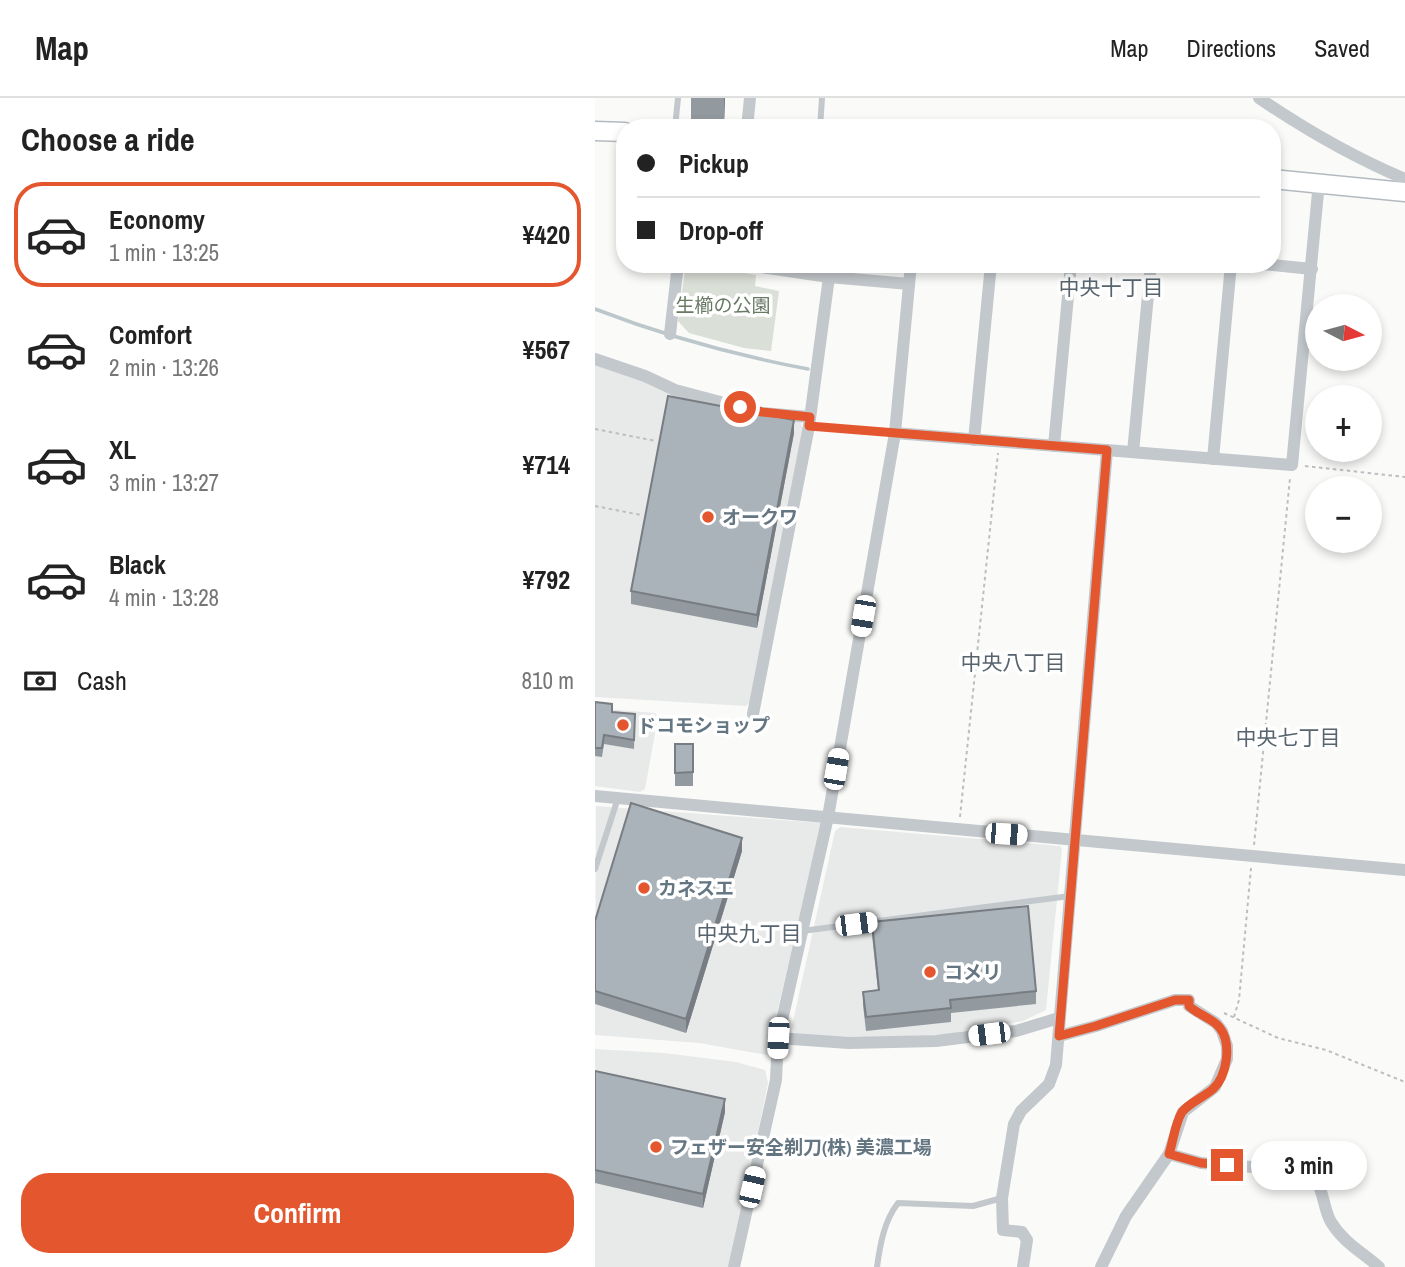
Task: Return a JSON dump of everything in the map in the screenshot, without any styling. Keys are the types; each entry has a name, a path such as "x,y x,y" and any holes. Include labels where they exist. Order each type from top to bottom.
{"street":[{"path":"748,119 750,98"},
{"path":"1259,98 1309,132 1405,179"},
{"path":"595,131 616,132"},
{"path":"1281,180 1405,192"},
{"path":"895,433 1292,465 1319,182"},
{"path":"1281,266 1312,269"},
{"path":"670,334 677,273"},
{"path":"802,273 909,284"},
{"path":"734,1267 776,1080 778,1038 828,817 895,433 910,273"},
{"path":"974,440 990,273"},
{"path":"1054,446 1070,273"},
{"path":"1133,452 1150,273"},
{"path":"1213,458 1230,273"},
{"path":"753,714 809,422 829,277"},
{"path":"595,359 645,376 675,390 809,422"},
{"path":"1023,1267 1027,1240 1022,1232 1003,1230 1002,1198 1014,1124 1021,1111 1049,1084 1056,1065 1107,450"},
{"path":"595,796 1405,870"},
{"path":"1059,1036 1175,1000 1189,1000 1189,1006 1194,1012 1216,1023 1227,1046 1227,1059 1215,1087 1182,1112 1169,1154 1126,1216 1101,1267"},
{"path":"778,1038 849,1043 936,1041 1016,1031 1059,1018"},
{"path":"1169,1154 1201,1163 1305,1171 1314,1175 1329,1219 1342,1239 1379,1267"}],"lane":[{"path":"676,119 678,98"},
{"path":"821,119 823,98"},
{"path":"809,422 895,433"},
{"path":"595,869 618,798"},
{"path":"802,931 1070,896"},
{"path":"877,1267 879,1248 890,1213 898,1203 974,1206 1002,1198"}],"path":[{"path":"595,429 656,441"},
{"path":"959,830 999,442"},
{"path":"1234,1017 1239,1000 1292,465 1405,477"},
{"path":"595,506 641,515"},
{"path":"1217,1010 1278,1038 1326,1049 1405,1082"}],"shaded area":[{"path":"595,364 800,422 803,429 749,703 746,706 595,697"},
{"path":"595,708 655,713 658,717 645,789 640,792 595,786"},
{"path":"596,806 822,823 767,1055 699,1043 595,1035"},
{"path":"840,827 1060,846 1062,849 1046,1010 1023,1021 948,1034 843,1039 796,1034 792,1026 835,831"},
{"path":"595,1049 664,1053 736,1062 765,1070 768,1083 730,1267 595,1267"}],"green space":[{"name":"生櫛の公園","path":"685,273 756,275 755,286 779,291 771,351 744,348 689,333 678,321"}],"building":[{"path":"668,396 794,420 757,615 631,591"},
{"path":"595,702 612,704 612,712 635,714 634,740 604,735 602,748 595,748"},
{"path":"675,744 693,744 693,772 675,773"},
{"path":"631,803 742,838 686,1019 595,991 595,921"},
{"path":"1028,906 1036,991 950,1000 951,1008 866,1017 863,992 879,990 872,922"},
{"name":"フェザー安全剃刀(株) 美濃工場","path":"595,1071 725,1099 703,1194 595,1170"}],"waterway":[{"path":"595,309 700,344 808,369"}],"place":[{"name":"オークワ","path":"708,517"},
{"name":"ドコモショップ","path":"623,725"},
{"name":"カネスエ","path":"644,888"},
{"name":"コメリ","path":"930,972"},
{"name":"フェザー安全剃刀(株) 美濃工場","path":"656,1147"}],"district":[{"name":"中央十丁目","path":"1111,287"},
{"name":"中央八丁目","path":"1013,662"},
{"name":"中央七丁目","path":"1288,737"},
{"name":"中央九丁目","path":"749,933"}],"route":[{"path":"740,407 810,417 809,426 1107,450 1059,1036 1175,1000 1189,1000 1189,1006 1194,1012 1216,1023 1222,1031 1227,1046 1227,1059 1215,1087 1182,1112 1169,1154 1201,1163 1227,1165"}]}
